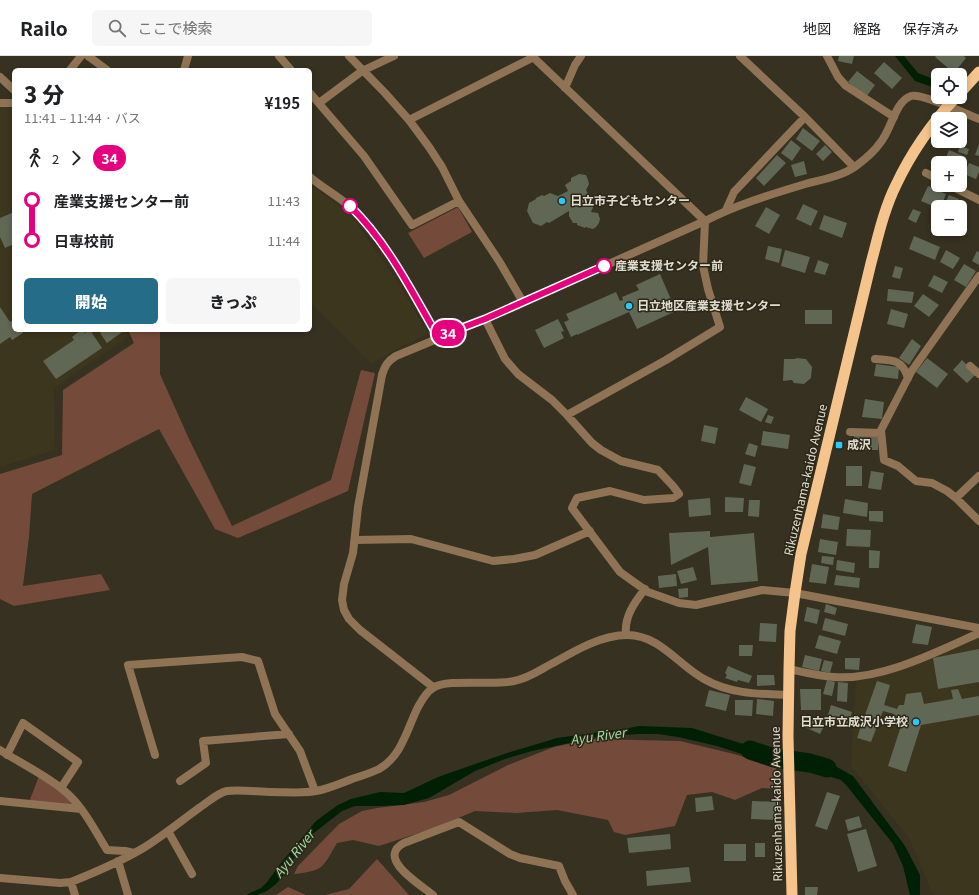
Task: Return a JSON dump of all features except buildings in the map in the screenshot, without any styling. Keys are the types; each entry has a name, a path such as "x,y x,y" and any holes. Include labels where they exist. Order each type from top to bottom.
{"highway":[{"path":"967,85 979,72"},
{"name":"Rikuzenhama-kaido Avenue","path":"792,895 788,695 790,631 802,554 871,263 884,217 895,186 909,160 924,136 950,104"}],"street":[{"path":"72,68 81,56"},
{"path":"88,56 104,68"},
{"path":"185,68 188,56"},
{"path":"279,56 289,68"},
{"path":"349,56 409,120 429,147 442,167 459,201 499,261 522,302"},
{"path":"319,103 362,71 394,56"},
{"path":"565,88 575,65 581,56"},
{"path":"740,56 854,167"},
{"path":"828,56 838,77 846,86 894,117"},
{"path":"833,65 835,56"},
{"path":"409,120 533,57 705,221 703,266 708,289 720,327 666,360 567,415"},
{"path":"0,77 12,88"},
{"path":"312,95 364,156 412,225 459,201"},
{"path":"433,687 360,630 349,619 344,610 342,600 344,584 353,553 358,507 382,375 385,366 393,358 438,337 485,319 705,221 726,210 838,174 854,167 880,144 890,129 899,106 910,96 923,96 979,120"},
{"path":"0,103 12,103"},
{"path":"726,210 734,192 804,117"},
{"path":"926,173 931,176"},
{"path":"312,178 349,205 372,231 401,273 438,337"},
{"path":"963,192 979,200"},
{"path":"979,276 908,378 881,430 884,460 898,466 916,481 932,483 947,491 979,521"},
{"path":"485,319 505,359 518,374 552,400 592,443 601,450 621,461 658,470 679,494 673,498 644,500 610,491 577,498 572,508 620,572 648,592 679,603 696,605 762,590 795,593 979,628"},
{"path":"875,358 897,362 903,367 908,378"},
{"path":"970,366 979,374"},
{"path":"850,432 881,433"},
{"path":"956,498 979,476"},
{"path":"355,540 411,539 493,561 535,555 590,531"},
{"path":"626,635 625,627 628,615 634,602 645,589"},
{"path":"789,669 835,678 869,675 900,666 979,633"},
{"path":"0,878 60,883 71,882 134,853 168,831 210,800 226,791 296,792 323,790 370,773 380,768 395,755 402,744 422,701 433,687 450,684 513,682 531,677 554,662 602,640 626,635 637,636 657,643 690,671 717,685 744,693 788,695"},
{"path":"155,755 128,665 242,657 258,661 275,714 300,751 315,791"},
{"path":"7,755 23,723 78,762 61,788"},
{"path":"180,781 206,763 203,741 289,734"},
{"path":"0,750 61,788 72,798 81,809 107,850 134,853"},
{"path":"0,801 81,809"},
{"path":"433,895 407,875 397,864 394,858 394,851 397,846 459,822 510,854 520,858 559,866 565,881 574,895"},
{"path":"168,831 192,874"},
{"path":"118,861 128,895"},
{"path":"71,882 75,895"}],"shaded area":[{"path":"0,107 12,107 12,332 125,332 128,337 54,388 55,450 0,467"},
{"path":"312,186 350,214 400,285 428,334 398,348 371,364 312,304"},
{"path":"458,207 472,232 424,258 408,233"},
{"path":"129,332 160,332 160,374 189,439 232,526 331,480 361,370 375,373 348,491 238,538 215,529 159,429 32,494 29,537 23,586 101,574 110,590 14,606 0,599 0,474 62,455 63,390 134,343"},
{"name":"日立市立成沢小学校","path":"979,632 979,895 933,895 909,838 851,766 856,678 907,662"},
{"path":"592,739 680,741 734,754 776,766 775,789 762,788 735,800 712,792 687,795 675,826 625,835 614,832 608,820 557,810 516,813 475,811 437,827 379,846 353,840 337,843 329,858 322,866 304,873 294,874 298,866 339,824 362,811 424,802 449,795 508,765 554,747"},
{"path":"39,776 81,809 29,802"},
{"path":"377,859 409,895 325,895 349,889"},
{"path":"288,887 306,895 276,895"}],"water":[{"path":"895,56 904,56 918,73 931,78 931,87 915,81"},
{"path":"639,726 692,728 775,754 776,765 717,746 658,734 598,737 532,751 505,759 475,771 429,798 404,805 355,806 342,811 305,840 283,876 276,884 267,891 257,895 246,895 261,888 267,882 316,821 338,805 351,799 380,792 404,793 438,777 504,754 557,738"},
{"path":"803,756 821,758 853,776 905,846 920,875 920,895 910,895 903,866 893,844 847,786 841,780 803,768"}],"waterway":[{"name":"Ayu River","path":"750,750 774,758 810,763 827,768"}],"bus line":[{"name":"34","path":"350,206 376,236 401,273 438,337 485,319 604,266"}],"place":[{"name":"日立市子どもセンター","path":"562,201"},
{"name":"産業支援センター前","path":"604,266"},
{"name":"日立地区産業支援センター","path":"629,306"},
{"name":"成沢","path":"839,445"},
{"name":"日立市立成沢小学校","path":"916,722"}]}
